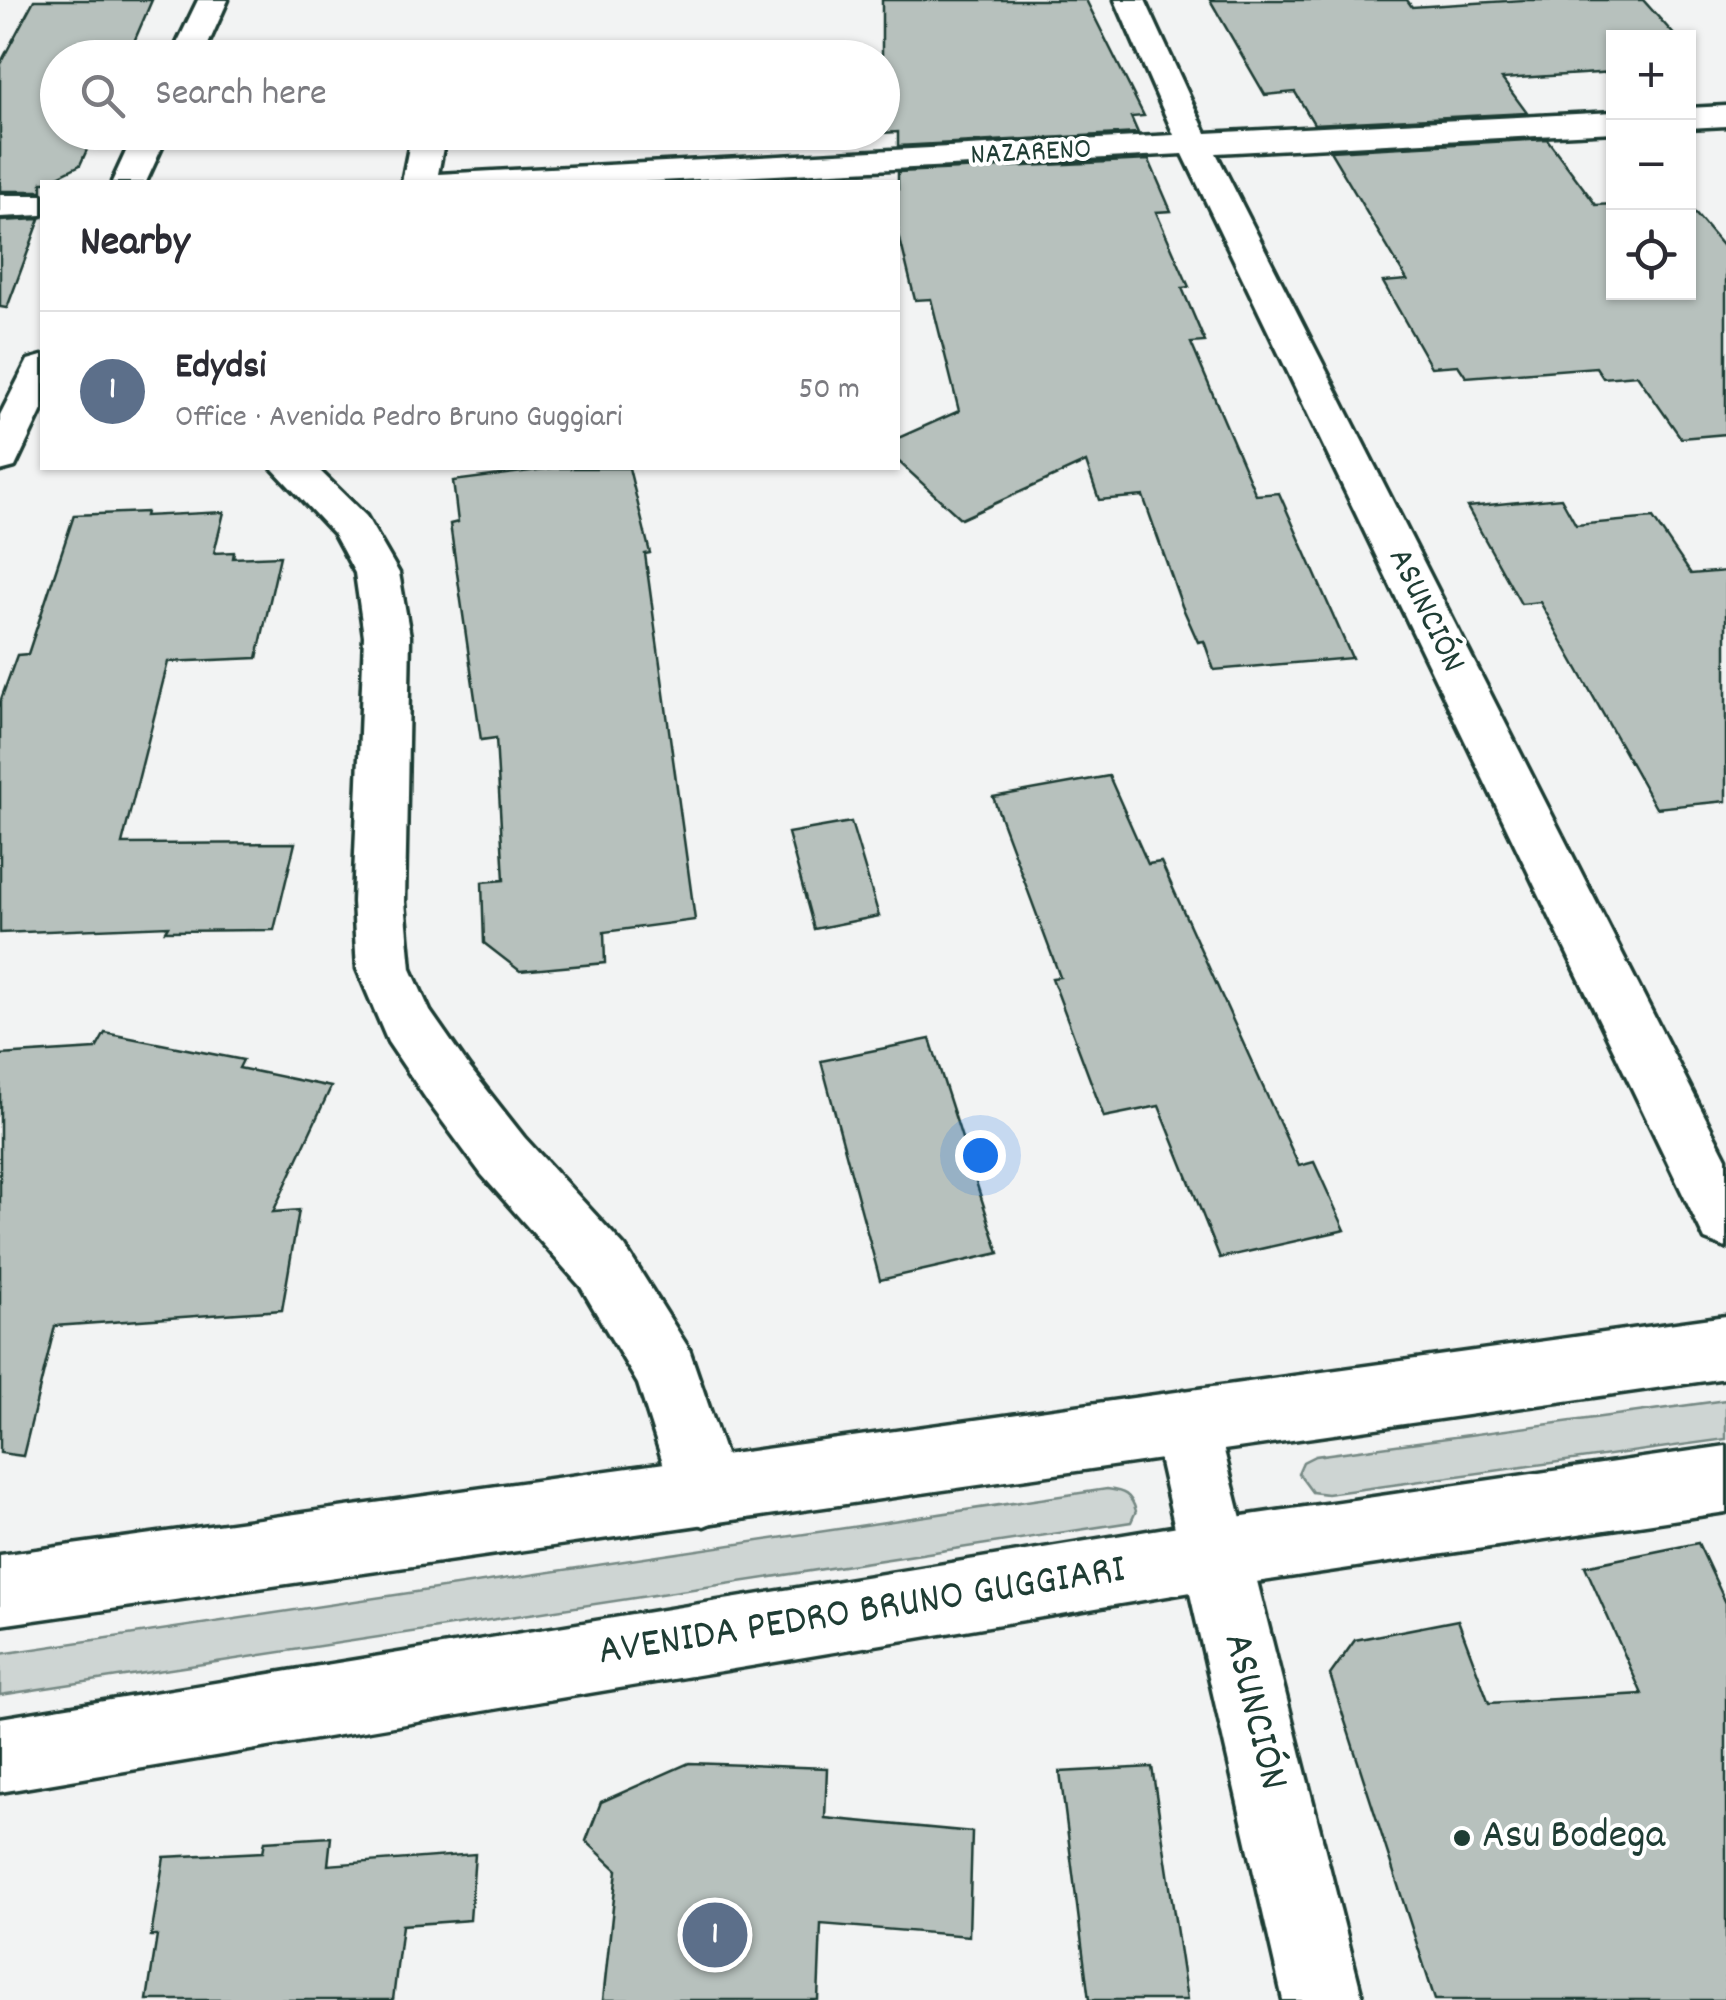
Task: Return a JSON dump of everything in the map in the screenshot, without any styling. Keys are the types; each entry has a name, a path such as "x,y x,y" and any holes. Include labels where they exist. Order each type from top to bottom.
{"street":[{"path":"194,40 213,0"},
{"name":"ASUNCIÓN","path":"1130,0 1196,146 1726,1220"},
{"path":"1696,118 1726,116"},
{"name":"NAZARENO","path":"490,180 1606,122"},
{"path":"131,180 144,150"},
{"path":"420,180 426,150"},
{"path":"0,206 40,205"},
{"path":"0,458 40,372"},
{"path":"296,470 351,526 378,573 387,636 379,902 384,969 408,1025 449,1085 503,1156 604,1267 666,1371 704,1492"},
{"path":"0,1590 1726,1347"},
{"name":"ASUNCIÓN","path":"1184,1423 1323,2000"},
{"name":"AVENIDA PEDRO BRUNO GUGGIARI","path":"0,1755 1215,1554 1726,1479"}],"shaded area":[{"path":"1726,1400 1726,1439 1327,1494 1312,1492 1298,1473 1303,1462 1315,1456"},
{"path":"1107,1489 1122,1492 1132,1501 1136,1511 1131,1522 0,1695 0,1654"}],"building":[{"path":"34,0 152,0 135,40 40,40 40,150 87,150 80,165 54,180 40,180 40,191 0,191 0,64"},
{"path":"882,0 1086,0 1144,116 1131,117 1138,133 900,146 900,40 882,40"},
{"path":"1210,0 1407,0 1412,7 1523,0 1643,0 1670,30 1606,30 1606,72 1502,79 1527,113 1314,124 1295,92 1265,95"},
{"path":"1547,139 1596,205 1606,204 1606,300 1696,300 1696,214 1726,250 1726,434 1681,438 1637,375 1603,378 1596,367 1466,377 1458,365 1431,367 1383,282 1407,280 1330,151"},
{"path":"1149,160 1171,211 1156,212 1189,287 1182,288 1205,342 1191,343 1256,495 1279,493 1352,658 1214,670 1204,641 1198,642 1182,606 1143,496 1099,500 1086,462 961,519 900,463 900,437 959,411 931,299 915,300 900,239 898,172"},
{"path":"40,219 7,308 0,307 0,221"},
{"path":"538,470 629,470 650,553 645,554 695,920 604,932 605,963 520,971 484,943 482,882 504,880 496,738 481,740 450,524 458,522 453,481"},
{"path":"1561,498 1576,525 1653,518 1691,574 1726,571 1726,801 1656,808 1540,602 1521,604 1467,507"},
{"path":"146,512 145,516 224,512 214,553 234,552 233,558 280,556 257,658 168,662 122,844 295,843 274,930 165,931 168,926 0,933 0,702 17,655 28,654 74,515"},
{"path":"1109,776 1148,864 1161,862 1299,1166 1314,1162 1345,1230 1220,1258 1159,1106 1104,1117 1052,978 1060,977 993,797"},
{"path":"851,822 879,916 814,929 788,833"},
{"path":"105,1033 243,1060 239,1068 331,1087 273,1212 299,1210 282,1310 55,1326 23,1456 0,1453 0,1055 96,1049"},
{"path":"930,1039 999,1253 880,1280 821,1061"},
{"path":"1698,1543 1726,1603 1726,2000 1435,2000 1330,1675 1355,1640 1458,1620 1489,1703 1642,1694 1585,1566"},
{"path":"689,1763 827,1768 825,1818 972,1832 969,1936 821,1924 818,2000 603,2000 617,1870 586,1841 601,1802"},
{"path":"1152,1767 1187,2000 1089,2000 1060,1772"},
{"path":"331,1837 328,1865 475,1854 470,1920 402,1925 393,2000 147,2000 157,1936 151,1936 164,1857 263,1852 265,1841"}],"place":[{"name":"Asu Bodega","path":"1462,1838"},
{"name":"Edydsi","path":"715,1935"}]}
